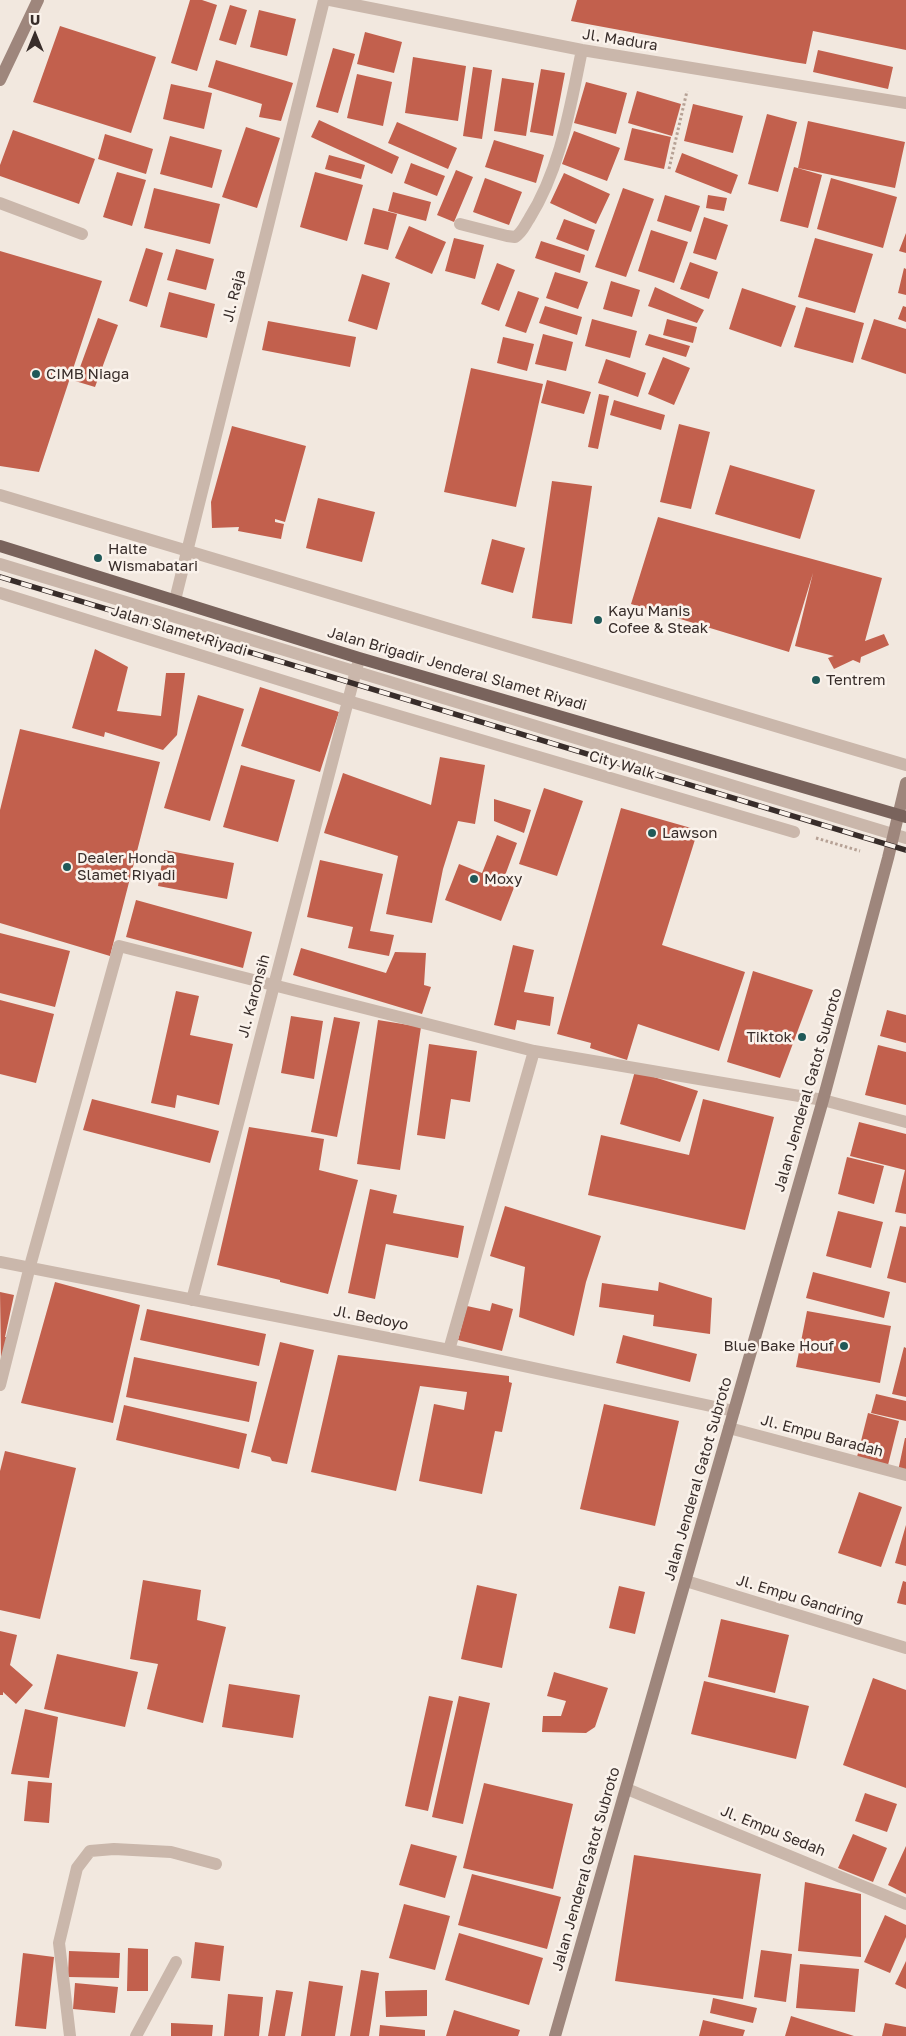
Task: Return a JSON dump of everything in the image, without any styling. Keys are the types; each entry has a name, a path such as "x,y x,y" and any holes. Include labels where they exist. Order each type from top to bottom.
{"main road":[{"path":"0,80 38,0"},
{"name":"Jalan Brigadir Jenderal Slamet Riyadi","path":"0,546 174,600 357,664 902,816"},
{"name":"Jalan Jenderal Gatot Subroto","path":"555,2036 823,1100 888,858 900,836 906,784"}],"street":[{"name":"Jl. Raja","path":"174,600 324,0"},
{"name":"Jl. Madura","path":"330,0 582,50 906,103"},
{"path":"460,224 508,236 515,237 521,233 538,204 558,152 582,50"},
{"path":"0,203 82,234"},
{"path":"0,496 906,765"},
{"path":"0,564 357,664 900,836"},
{"name":"Jalan Slamet Riyadi","path":"0,593 348,700"},
{"name":"Jl. Karonsih","path":"192,1300 357,664"},
{"name":"City Walk","path":"348,700 794,832"},
{"path":"0,1385 30,1266 119,946 534,1051 823,1100 906,1122"},
{"path":"449,1350 534,1051"},
{"name":"Jl. Bedoyo","path":"0,1262 30,1266 449,1350 734,1411"},
{"name":"Jl. Empu Baradah","path":"729,1428 906,1475"},
{"name":"Jl. Empu Gandring","path":"686,1581 906,1648"},
{"name":"Jl. Empu Sedah","path":"626,1789 906,1904"},
{"path":"70,2036 59,1943 76,1868 90,1851 114,1849 171,1852 216,1864"},
{"path":"136,2036 176,1962"}],"path":[{"path":"669,169 692,68"},
{"path":"794,832 888,858"}],"building":[{"path":"190,0 202,0 217,5 197,71 171,63"},
{"path":"577,0 906,0 906,50 813,31 806,64 571,21"},
{"path":"230,5 247,10 236,45 219,40"},
{"path":"259,10 296,19 287,56 250,47"},
{"path":"60,26 156,57 131,133 33,102"},
{"path":"365,32 402,42 394,73 357,64"},
{"path":"333,48 355,54 338,113 316,107"},
{"path":"818,50 893,67 888,89 813,72"},
{"path":"413,57 466,66 458,121 405,113"},
{"path":"216,60 293,83 281,121 259,117 262,104 208,87"},
{"path":"473,67 492,70 482,139 463,136"},
{"path":"541,69 565,73 553,136 530,132"},
{"path":"357,74 392,82 383,126 347,118"},
{"path":"502,78 534,83 526,136 494,131"},
{"path":"586,82 627,93 616,134 574,123"},
{"path":"171,84 212,93 204,129 163,119"},
{"path":"637,91 681,104 672,136 628,123"},
{"path":"693,104 743,116 733,153 684,141"},
{"path":"767,114 797,122 778,192 748,184"},
{"path":"319,120 399,157 392,174 311,137"},
{"path":"808,121 905,142 895,188 798,168"},
{"path":"397,122 457,148 448,169 388,143"},
{"path":"246,127 280,138 257,208 222,197"},
{"path":"632,128 671,137 664,169 624,160"},
{"path":"13,130 95,159 79,204 0,176 0,165"},
{"path":"574,131 620,148 607,181 562,164"},
{"path":"105,134 153,149 146,174 98,159"},
{"path":"170,136 222,150 212,188 160,174"},
{"path":"494,140 544,155 536,183 485,167"},
{"path":"682,153 738,175 731,194 675,172"},
{"path":"329,155 365,165 361,179 325,169"},
{"path":"411,163 445,176 437,196 404,183"},
{"path":"794,167 822,175 808,228 780,221"},
{"path":"456,170 473,177 454,222 437,215"},
{"path":"117,172 146,180 132,226 103,217"},
{"path":"315,172 363,185 347,241 300,227"},
{"path":"564,173 610,194 596,224 550,203"},
{"path":"485,178 522,192 509,225 473,212"},
{"path":"831,178 897,197 883,248 817,229"},
{"path":"154,188 220,204 210,244 144,228"},
{"path":"623,188 654,199 626,277 595,267"},
{"path":"393,192 431,202 426,221 388,211"},
{"path":"665,195 700,206 691,232 657,221"},
{"path":"708,195 727,198 724,211 706,208"},
{"path":"373,208 397,214 388,250 364,244"},
{"path":"704,217 728,225 716,260 693,253"},
{"path":"564,219 595,230 588,251 556,239"},
{"path":"409,226 446,242 432,274 395,258"},
{"path":"651,230 688,242 674,283 638,271"},
{"path":"906,233 906,253 899,251"},
{"path":"454,238 484,245 475,279 445,271"},
{"path":"815,238 873,254 855,313 798,297"},
{"path":"541,241 585,255 580,273 535,258"},
{"path":"146,248 163,253 147,307 129,301"},
{"path":"176,249 214,259 206,290 167,280"},
{"name":"CIMB Niaga","path":"0,251 102,281 39,472 0,466"},
{"path":"690,262 718,272 709,299 680,289"},
{"path":"497,263 515,270 499,311 481,304"},
{"path":"904,268 906,269 906,295 898,293"},
{"path":"555,272 588,282 578,309 546,298"},
{"path":"362,274 390,283 377,330 348,321"},
{"path":"611,281 640,290 632,317 603,309"},
{"path":"655,287 704,310 697,323 648,306"},
{"path":"742,288 796,306 781,347 729,329"},
{"path":"518,291 539,298 526,333 505,326"},
{"path":"169,292 215,304 207,338 160,327"},
{"path":"545,306 582,317 577,335 539,323"},
{"path":"903,306 906,307 906,322 898,319"},
{"path":"806,307 864,323 853,363 794,347"},
{"path":"98,318 118,325 95,387 75,381"},
{"path":"592,319 637,331 630,358 585,346"},
{"path":"667,319 697,327 693,343 663,335"},
{"path":"874,319 906,329 906,374 861,359"},
{"path":"268,321 356,337 350,367 262,350"},
{"path":"543,334 573,342 566,371 535,364"},
{"path":"649,334 690,346 686,357 645,345"},
{"path":"503,337 534,344 527,371 497,363"},
{"path":"663,357 690,368 674,405 648,394"},
{"path":"606,359 646,373 638,397 598,383"},
{"path":"471,368 543,384 516,507 444,492"},
{"path":"547,380 591,392 584,414 541,403"},
{"path":"599,394 609,396 598,449 588,447"},
{"path":"614,400 665,415 661,430 610,415"},
{"path":"679,424 710,432 691,509 660,502"},
{"path":"232,426 306,446 285,522 275,519 275,522 284,524 281,539 238,531 239,527 212,528 211,502"},
{"path":"730,465 815,490 800,539 715,514"},
{"path":"552,481 592,486 572,624 532,618"},
{"path":"318,498 375,512 362,562 306,548"},
{"path":"658,517 882,578 865,641 884,634 889,645 861,657 860,663 853,660 834,669 828,658 834,656 795,646 813,573 789,652 631,604"},
{"path":"492,539 525,548 513,593 481,584"},
{"path":"95,649 128,667 117,711 161,716 166,673 185,673 177,735 163,750 105,732 104,737 72,728"},
{"path":"260,687 339,712 320,772 241,746"},
{"path":"198,695 244,709 210,821 164,808"},
{"name":"Dealer Honda Slamet Riyadi","path":"20,729 160,762 110,956 0,923 0,810"},
{"path":"440,757 485,765 475,824 458,821 443,869 432,923 386,914 398,856 324,833 343,773 431,805"},
{"path":"241,765 295,780 278,842 223,827"},
{"path":"544,788 583,801 557,876 519,864"},
{"path":"494,799 531,810 524,833 494,821"},
{"path":"621,808 698,830 662,945 745,972 719,1051 638,1024 627,1060 590,1048 591,1043 557,1034"},
{"path":"497,835 517,843 503,881 515,885 501,921 445,900 459,864 482,873"},
{"path":"164,850 234,863 227,899 158,886"},
{"path":"320,860 383,874 370,931 394,935 389,956 348,948 353,927 307,917"},
{"path":"136,900 252,932 243,968 126,937"},
{"path":"0,933 70,951 55,1007 0,993"},
{"path":"513,945 534,950 524,992 554,997 550,1026 517,1020 515,1030 494,1025"},
{"path":"301,948 386,973 395,952 426,953 424,985 431,987 422,1014 293,975"},
{"path":"753,971 813,990 780,1078 727,1062"},
{"path":"176,991 199,996 190,1035 233,1044 219,1105 177,1095 175,1108 151,1103"},
{"path":"0,1000 54,1014 36,1083 0,1074"},
{"path":"887,1010 906,1015 906,1043 880,1036"},
{"path":"291,1016 323,1021 314,1079 281,1073"},
{"path":"334,1017 360,1022 337,1137 311,1132"},
{"path":"378,1020 421,1027 400,1170 357,1164"},
{"path":"429,1044 477,1051 470,1102 451,1099 445,1139 417,1135"},
{"path":"878,1045 906,1052 906,1105 865,1095"},
{"path":"635,1071 698,1091 680,1142 620,1124"},
{"path":"92,1099 219,1131 210,1163 83,1130"},
{"path":"703,1099 774,1117 745,1230 588,1195 601,1135 689,1155"},
{"path":"859,1122 906,1134 906,1214 895,1212 905,1170 850,1156"},
{"path":"249,1127 324,1139 319,1170 358,1180 328,1294 217,1265"},
{"path":"847,1157 884,1166 874,1204 838,1194"},
{"path":"370,1189 397,1195 393,1213 464,1226 458,1258 386,1244 375,1299 348,1293"},
{"path":"505,1206 601,1236 586,1282 574,1336 519,1317 525,1267 490,1256"},
{"path":"838,1211 883,1222 871,1268 826,1256"},
{"path":"900,1226 906,1227 906,1283 887,1278"},
{"path":"813,1272 890,1292 884,1318 806,1298"},
{"path":"55,1282 140,1305 113,1423 21,1403"},
{"path":"659,1282 712,1298 710,1334 653,1326 654,1315 599,1307 602,1283 658,1291"},
{"path":"0,1292 14,1295 5,1337 7,1337 1,1359"},
{"path":"492,1303 513,1309 502,1351 458,1340 467,1306 490,1311"},
{"path":"147,1309 266,1334 259,1366 140,1340"},
{"name":"Blue Bake Houf","path":"807,1311 891,1326 880,1383 796,1367"},
{"path":"623,1335 697,1354 690,1382 616,1363"},
{"path":"280,1342 314,1350 287,1464 272,1461 270,1457 251,1452"},
{"path":"904,1347 906,1348 906,1397 892,1394"},
{"path":"338,1355 509,1376 509,1382 512,1383 502,1432 495,1431 482,1494 419,1481 434,1404 464,1410 467,1392 420,1386 396,1491 311,1472"},
{"path":"134,1357 257,1382 249,1422 126,1397"},
{"path":"876,1394 906,1401 906,1421 871,1413"},
{"path":"604,1404 679,1421 655,1526 580,1509"},
{"path":"124,1405 247,1434 239,1469 116,1440"},
{"path":"868,1413 899,1421 887,1469 856,1461"},
{"path":"906,1438 906,1472 898,1471"},
{"path":"5,1451 76,1468 40,1619 0,1610 0,1471"},
{"path":"859,1492 902,1507 881,1567 838,1553"},
{"path":"906,1525 906,1566 895,1563"},
{"path":"143,1580 201,1590 197,1620 226,1627 203,1723 147,1709 158,1664 130,1659"},
{"path":"903,1581 906,1582 906,1605 897,1603"},
{"path":"477,1585 517,1594 502,1668 461,1659"},
{"path":"619,1586 645,1592 635,1634 609,1628"},
{"path":"721,1619 789,1635 775,1693 708,1677"},
{"path":"0,1631 17,1635 10,1665 33,1685 16,1704 3,1692 3,1695 0,1695"},
{"path":"57,1654 138,1672 125,1727 44,1709"},
{"path":"554,1672 608,1688 595,1727 586,1733 542,1732 543,1716 561,1716 566,1701 547,1696"},
{"path":"873,1678 906,1690 906,1788 843,1765"},
{"path":"704,1681 809,1706 796,1759 691,1734"},
{"path":"229,1684 300,1695 293,1738 222,1727"},
{"path":"429,1696 453,1701 428,1811 405,1806"},
{"path":"459,1696 490,1703 463,1824 432,1817"},
{"path":"25,1709 58,1717 49,1778 11,1774"},
{"path":"28,1781 52,1783 49,1823 24,1821"},
{"path":"484,1783 573,1804 553,1889 463,1868"},
{"path":"865,1793 897,1804 887,1832 855,1821"},
{"path":"853,1834 887,1848 873,1882 838,1868"},
{"path":"411,1844 457,1856 445,1898 399,1885"},
{"path":"906,1846 906,1894 888,1885"},
{"path":"634,1855 761,1874 743,1999 615,1981"},
{"path":"472,1874 561,1897 547,1949 458,1925"},
{"path":"805,1882 861,1894 861,1957 798,1951"},
{"path":"404,1904 450,1916 435,1970 389,1958"},
{"path":"885,1915 906,1925 906,1937 890,1973 864,1962"},
{"path":"459,1933 543,1958 529,2005 445,1980"},
{"path":"195,1942 224,1946 220,1981 191,1978"},
{"path":"128,1948 148,1949 148,1991 127,1991"},
{"path":"761,1950 792,1954 786,2002 754,1997"},
{"path":"69,1951 120,1953 119,1978 68,1977"},
{"path":"23,1953 54,1957 46,2029 15,2026"},
{"path":"906,1961 906,1989 895,1984"},
{"path":"800,1964 859,1969 855,2012 796,2008"},
{"path":"361,1970 379,1973 369,2036 350,2036"},
{"path":"309,1981 343,1986 335,2036 301,2036"},
{"path":"75,1983 118,1987 115,2013 73,2009"},
{"path":"276,1990 293,1992 285,2036 268,2036"},
{"path":"427,1990 427,2016 386,2017 385,1991"},
{"path":"228,1994 263,1997 259,2036 224,2036"},
{"path":"713,1998 757,2008 753,2023 710,2013"},
{"path":"454,2010 520,2030 518,2036 446,2036"},
{"path":"791,2016 854,2036 785,2036"},
{"path":"703,2020 745,2030 743,2036 699,2036"},
{"path":"171,2023 213,2025 212,2036 171,2036"},
{"path":"885,2023 906,2027 906,2036 882,2036"},
{"path":"380,2025 425,2030 425,2036 379,2036"}],"railway":[{"path":"0,577 906,850"}],"place":[{"name":"CIMB Niaga","path":"36,374"},
{"name":"Halte Wismabatari","path":"98,558"},
{"name":"Kayu Manis Cofee & Steak","path":"598,620"},
{"name":"Tentrem","path":"816,680"},
{"name":"Lawson","path":"652,833"},
{"name":"Dealer Honda Slamet Riyadi","path":"67,867"},
{"name":"Moxy","path":"474,879"},
{"name":"Tiktok","path":"802,1037"},
{"name":"Blue Bake Houf","path":"844,1346"}]}
